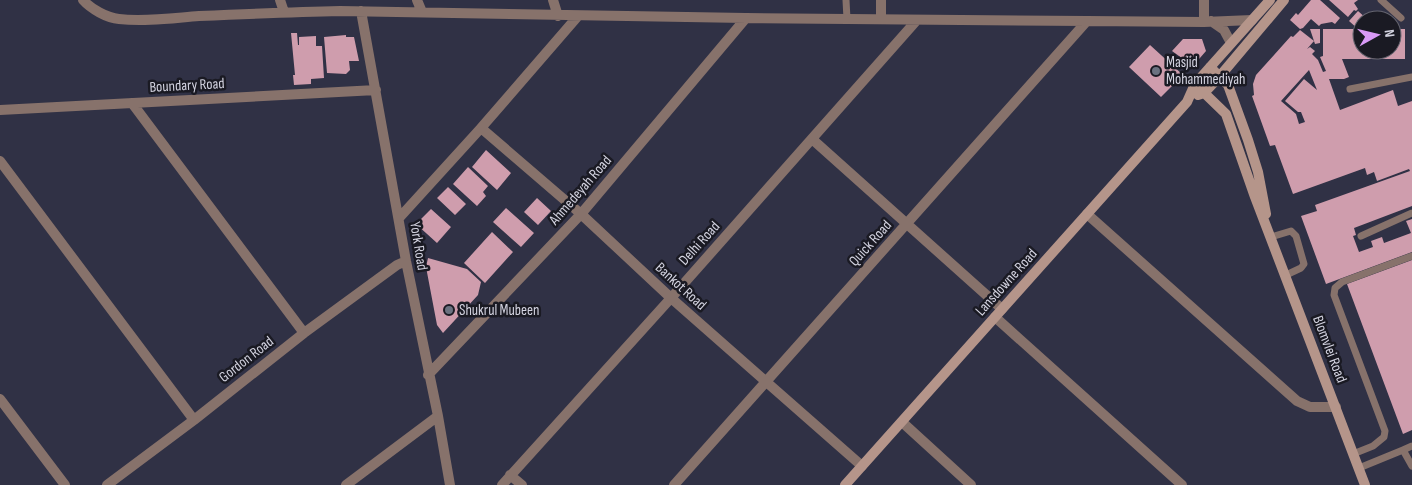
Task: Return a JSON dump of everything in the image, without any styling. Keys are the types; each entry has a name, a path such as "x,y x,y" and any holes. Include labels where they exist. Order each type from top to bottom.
{"street":[{"path":"83,0 101,13 118,19 144,20 284,12 361,11 558,16 917,20 1208,22 1252,20"},
{"path":"280,0 284,12"},
{"path":"417,0 422,12"},
{"path":"552,0 558,16"},
{"path":"881,0 881,19"},
{"path":"1204,0 1208,22"},
{"name":"Lansdowne Road","path":"845,485 1189,99 1195,84 1270,0"},
{"name":"Lansdowne Road","path":"1189,99 1204,92 1220,76 1284,0"},
{"name":"York Road","path":"361,11 400,217 406,261 428,375 438,416 450,485"},
{"path":"400,217 481,128 578,16"},
{"name":"Ahmedeyah Road","path":"428,375 582,214 746,18"},
{"name":"Delhi Road","path":"502,485 671,298 917,20"},
{"name":"Quick Road","path":"674,485 1087,21"},
{"path":"1208,22 1224,30 1231,43"},
{"name":"Blomvlei Road","path":"1210,67 1228,85 1248,140 1265,204 1266,225"},
{"name":"Blomvlei Road","path":"1195,84 1226,114 1365,485"},
{"name":"Boundary Road","path":"0,110 376,90"},
{"path":"132,103 304,332"},
{"name":"Bankot Road","path":"481,128 582,214 671,298 862,466"},
{"path":"812,139 907,224 1182,485"},
{"path":"0,161 194,420"},
{"path":"1087,214 1298,402 1310,407 1336,407"},
{"name":"Gordon Road","path":"107,485 194,420 304,332 397,265 406,261"},
{"path":"0,398 65,485"},
{"path":"346,485 438,416"},
{"path":"902,422 971,485"},
{"path":"510,475 522,485"}],"lane":[{"path":"846,0 847,19"},
{"path":"1381,0 1392,10"},
{"path":"1350,89 1412,77"},
{"path":"1361,236 1412,213"},
{"path":"1271,237 1291,231 1296,236 1304,264 1298,270 1286,275"},
{"path":"1354,454 1378,443 1384,437 1385,431 1334,295 1335,288 1342,282 1412,256"},
{"path":"1358,468 1412,446"},
{"path":"1403,450 1412,466"}],"building":[{"path":"1311,0 1320,0 1340,18 1335,24 1332,22 1319,26 1311,19 1300,29 1290,20 1296,13 1298,15"},
{"path":"1329,0 1358,0 1354,3 1358,9 1352,10 1348,17"},
{"path":"1310,29 1320,29 1320,43 1315,44"},
{"path":"1323,29 1352,29 1352,59 1342,59 1349,77 1329,79 1340,110 1393,90 1398,106 1412,101 1412,206 1354,228 1356,235 1353,236 1359,252 1373,247 1371,241 1382,237 1384,243 1411,233 1406,221 1412,219 1412,252 1326,284 1301,216 1317,211 1315,205 1410,171 1409,169 1377,181 1374,172 1367,175 1365,168 1293,194 1275,145 1270,146 1252,96 1254,95 1253,84 1256,75 1291,36 1293,37 1300,30 1314,41 1307,49 1310,47 1315,51 1312,54 1318,60 1323,72 1326,71 1320,57 1323,56","holes":["1309,70 1317,90 1304,79 1285,101 1298,112 1301,112 1305,122 1299,124 1296,114 1281,101"]},
{"path":"1402,29 1405,29 1405,59 1402,59"},
{"path":"291,33 297,33 298,45 299,37 316,36 316,46 322,46 324,78 311,79 311,84 294,85 293,75 295,75"},
{"path":"346,35 346,37 354,37 359,61 349,61 350,70 346,74 327,73 324,37"},
{"path":"1183,39 1202,39 1206,51 1193,66 1172,51"},
{"name":"Masjid Mohammediyah","path":"1150,45 1183,75 1161,97 1129,67"},
{"path":"486,150 511,173 497,190 472,167"},
{"path":"468,167 488,186 483,192 486,196 477,206 453,184"},
{"path":"448,187 466,204 455,215 437,198"},
{"path":"537,198 551,211 538,225 524,212"},
{"path":"506,208 534,233 521,247 493,222"},
{"path":"431,209 451,227 437,243 416,224"},
{"path":"492,232 513,252 485,283 464,263"},
{"name":"Shukrul Mubeen","path":"428,258 467,269 481,282 478,295 443,333 437,325 426,267"},
{"path":"1412,260 1412,430 1403,434 1347,284"}],"place":[{"name":"Masjid Mohammediyah","path":"1156,71"},
{"name":"Shukrul Mubeen","path":"449,310"}]}
